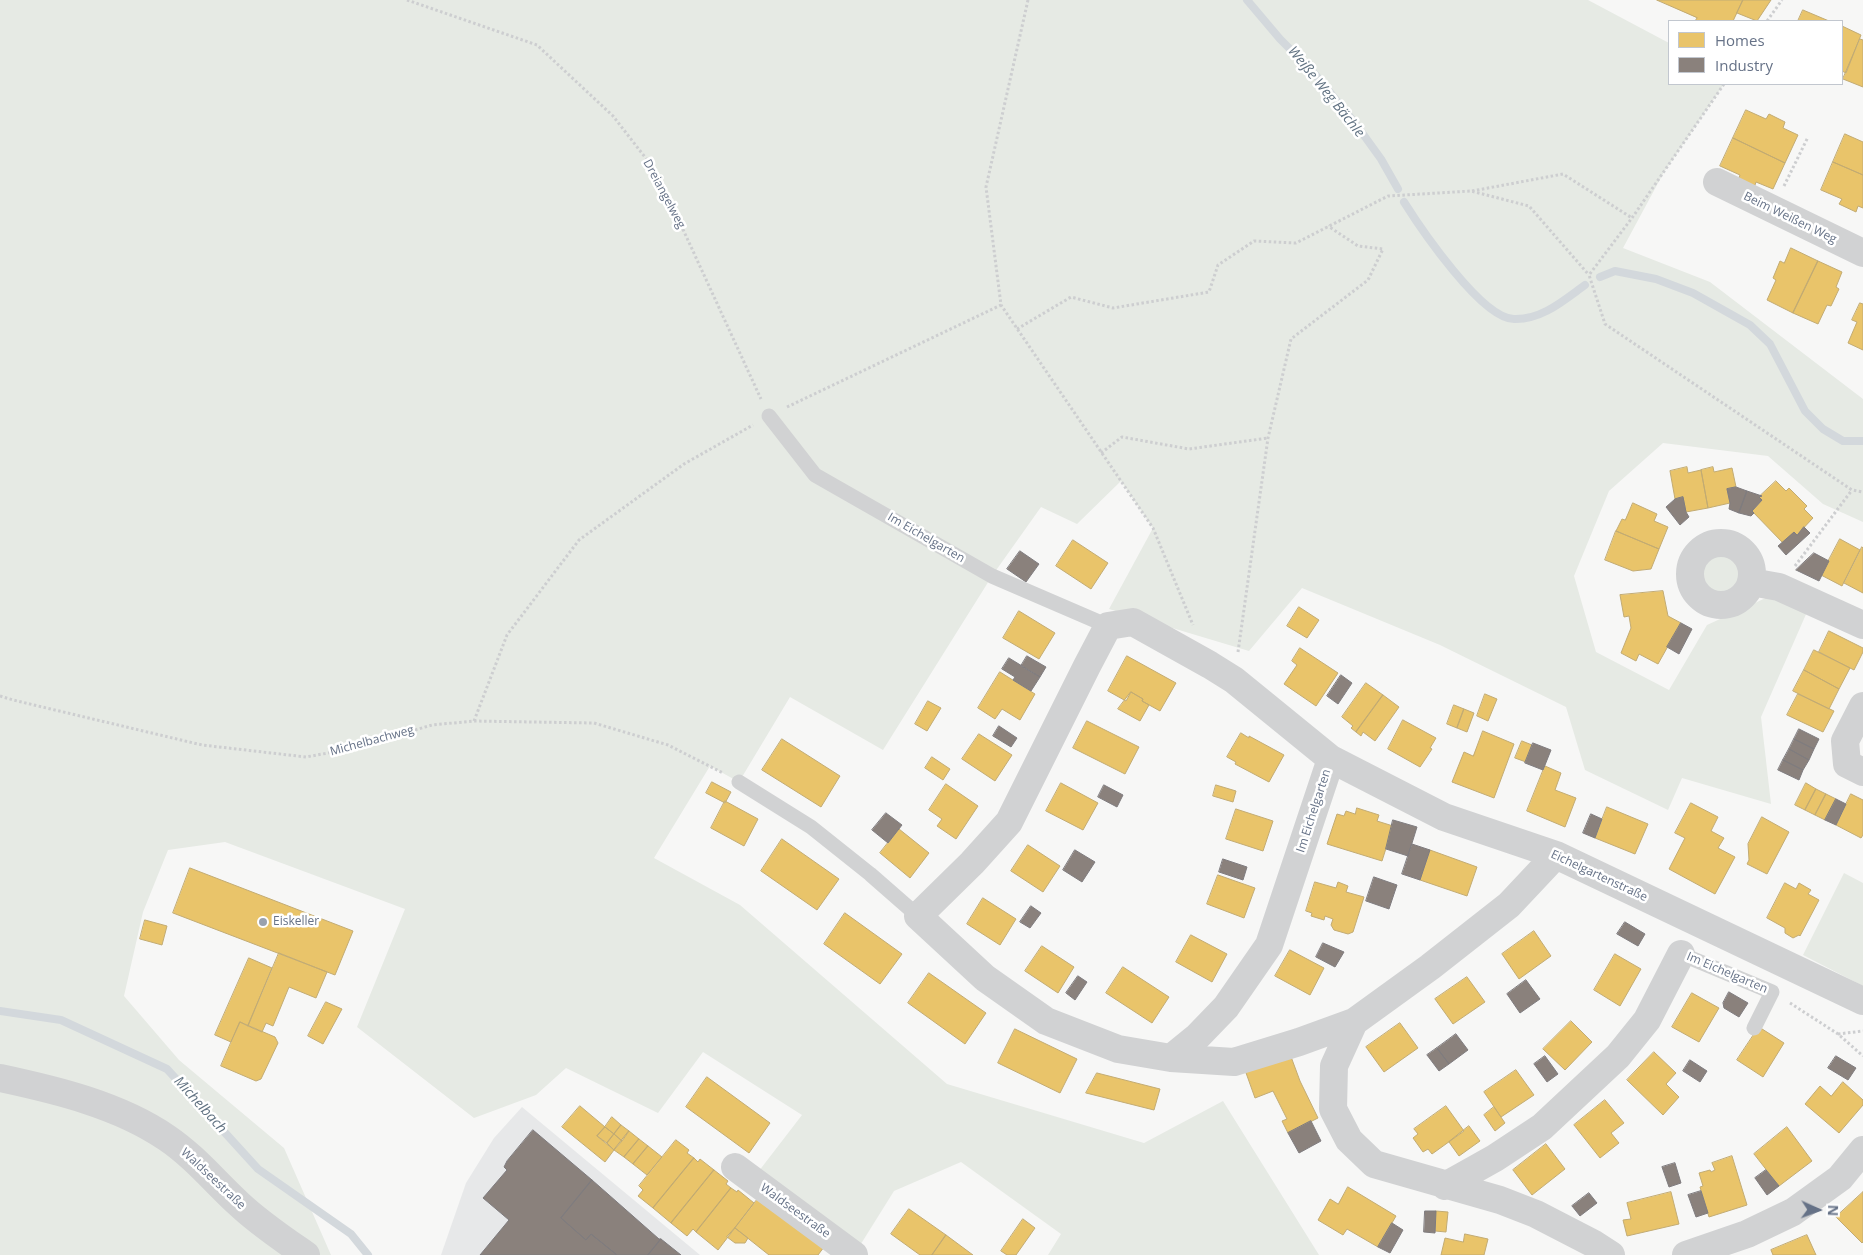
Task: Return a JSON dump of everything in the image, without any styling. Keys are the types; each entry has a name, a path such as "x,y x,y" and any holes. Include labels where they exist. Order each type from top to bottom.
{"street":[{"name":"Beim Weißen Weg","path":"1717,182 1863,253"},
{"path":"1751,582 1779,587 1863,626"},
{"name":"Im Eichelgarten","path":"1108,626 1133,622 1234,680 1331,759 1269,945 1226,1007 1198,1036 1172,1058"},
{"path":"1108,626 1086,666 1009,822 972,863 918,916 985,978 1046,1020 1118,1049 1172,1058 1234,1062 1299,1042 1354,1022 1430,967 1509,905 1556,855"},
{"path":"1863,706 1845,741 1847,764 1863,772"},
{"name":"Eichelgartenstraße","path":"1331,759 1444,817 1556,855 1863,1001"},
{"name":"Im Eichelgarten","path":"1445,1186 1495,1158 1542,1128 1618,1056 1647,1020 1681,954"},
{"path":"1354,1022 1334,1066 1332,1109 1349,1140 1374,1164 1445,1186 1500,1200 1536,1214 1611,1255"},
{"name":"Waldseestraße","path":"0,1078 64,1092 136,1120 159,1133 197,1161 240,1205 306,1255"},
{"path":"1686,1255 1747,1234 1793,1212 1840,1178 1863,1150"},
{"name":"Waldseestraße","path":"735,1167 854,1255"}],"lane":[{"name":"Im Eichelgarten","path":"769,416 815,475 992,576 1108,626"},
{"path":"739,782 811,827 870,874 918,916"},
{"name":"Im Eichelgarten","path":"1681,954 1772,992 1754,1028"}],"path":[{"name":"Dreiangelweg","path":"407,0 536,45 613,116 648,161 681,225 769,416"},
{"path":"1028,0 986,187 1001,305 1153,528 1195,629"},
{"path":"1768,20 1782,0"},
{"path":"1589,275 1632,218 1723,85"},
{"path":"1772,209 1808,137"},
{"path":"1017,329 1071,297 1113,308 1209,292 1218,265 1254,241 1296,243 1388,196 1471,191 1563,174 1632,218"},
{"path":"1471,191 1529,206 1589,275 1605,324 1852,490 1863,492"},
{"path":"1234,680 1268,438 1291,339 1368,280 1382,248 1358,246 1328,226"},
{"path":"474,721 507,635 579,540 684,464 769,416 1001,305"},
{"path":"1101,453 1122,437 1189,449 1268,438"},
{"path":"1779,587 1852,490"},
{"name":"Michelbachweg","path":"0,696 202,746 306,757 350,749 432,724 474,721 594,723 668,745 739,782"},
{"path":"1772,992 1838,1034 1863,1056"},
{"path":"1838,1034 1863,1031"}],"shaded area":[{"path":"0,0 1588,0 1668,42 1668,85 1723,85 1664,172 1623,248 1710,282 1863,399 1863,522 1823,504 1768,456 1663,443 1609,491 1574,576 1596,652 1669,690 1707,625 1770,596 1807,612 1761,717 1771,804 1682,778 1668,810 1585,770 1566,707 1440,645 1302,588 1249,651 1109,609 1153,528 1121,481 1077,524 1041,507 992,576 883,750 790,697 739,782 710,766 654,858 740,905 947,1084 1144,1143 1223,1101 1319,1255 1048,1255 1061,1234 961,1162 894,1191 854,1255 752,1180 802,1115 703,1052 658,1113 566,1068 536,1095 474,1118 357,1027 405,909 225,842 168,850 143,912 124,996 179,1060 284,1148 331,1255 0,1255"},
{"path":"1715,542 1727,542 1743,551 1750,561 1752,573 1750,585 1743,595 1727,604 1715,604 1704,599 1695,590 1690,579 1690,567 1695,556 1704,547"},
{"path":"1844,873 1863,883 1863,986 1803,955"},
{"path":"522,1107 700,1255 441,1255 466,1183 494,1138"}],"building: Homes":[{"path":"1657,0 1743,0 1733,20 1696,20 1697,18"},
{"path":"1743,0 1771,0 1758,20 1737,13"},
{"path":"1803,10 1827,20 1798,20"},
{"path":"1843,26 1861,35 1846,73 1843,72"},
{"path":"1860,39 1863,40 1863,87 1843,79"},
{"path":"1746,110 1766,119 1769,114 1785,122 1783,128 1798,135 1785,163 1733,138"},
{"path":"1845,134 1863,142 1863,175 1833,162"},
{"path":"1733,138 1785,163 1773,189 1756,182 1754,188 1738,180 1740,175 1720,166"},
{"path":"1833,162 1863,175 1863,208 1858,206 1856,212 1839,204 1842,199 1821,190"},
{"path":"1791,248 1818,261 1793,313 1767,300 1776,280 1773,278 1780,261 1784,263"},
{"path":"1818,261 1842,272 1836,287 1839,289 1831,306 1827,305 1818,324 1793,313"},
{"path":"1860,303 1863,304 1863,350 1848,343 1857,322 1852,320"},
{"path":"1687,467 1688,473 1701,470 1708,508 1686,512 1683,497 1675,499 1670,471"},
{"path":"1713,467 1714,472 1732,468 1736,487 1727,489 1730,503 1708,508 1701,470"},
{"path":"1776,481 1786,491 1789,488 1807,506 1804,509 1813,518 1797,535 1794,532 1783,543 1752,511 1762,500 1759,497"},
{"path":"1633,503 1657,514 1654,521 1668,527 1659,549 1616,531 1622,519 1625,520"},
{"path":"1616,531 1659,549 1651,569 1633,571 1605,560"},
{"path":"1840,539 1860,550 1842,586 1821,575"},
{"path":"1073,540 1108,563 1091,589 1056,566"},
{"path":"1863,548 1863,593 1844,583"},
{"path":"1663,591 1668,616 1681,623 1658,664 1639,654 1636,661 1621,653 1631,628 1629,616 1624,617 1620,595"},
{"path":"1299,607 1319,620 1307,638 1287,626"},
{"path":"1019,611 1055,633 1039,659 1003,638"},
{"path":"1829,631 1863,648 1863,652 1854,670 1819,652"},
{"path":"1300,648 1338,673 1316,706 1284,684 1297,665 1292,661"},
{"path":"1814,650 1850,668 1839,689 1804,670"},
{"path":"1127,656 1176,683 1160,711 1131,692 1126,701 1108,691"},
{"path":"1804,670 1839,689 1829,709 1793,691"},
{"path":"1000,672 1035,694 1020,720 1002,709 995,719 978,708"},
{"path":"1366,683 1383,695 1356,732 1351,728 1353,726 1342,717"},
{"path":"1131,692 1149,705 1140,721 1118,709"},
{"path":"1485,694 1497,699 1488,721 1477,716"},
{"path":"1798,694 1834,711 1823,732 1787,715"},
{"path":"1383,695 1399,707 1375,741 1363,732 1361,736 1356,732"},
{"path":"928,701 941,708 927,731 915,724"},
{"path":"1454,705 1464,709 1457,728 1447,724"},
{"path":"1464,709 1474,713 1467,732 1457,728"},
{"path":"1403,720 1436,738 1430,748 1432,749 1420,767 1388,749"},
{"path":"1087,721 1139,747 1125,774 1073,748"},
{"path":"1483,731 1514,744 1494,798 1452,782 1464,752 1473,756"},
{"path":"1241,733 1284,755 1269,782 1235,764 1236,762 1227,757"},
{"path":"979,734 1012,755 995,781 962,759"},
{"path":"782,739 840,776 821,807 762,770"},
{"path":"1522,741 1532,745 1526,762 1515,758"},
{"path":"932,757 950,769 943,780 925,768"},
{"path":"1545,766 1561,773 1555,790 1576,798 1565,827 1527,811"},
{"path":"712,782 731,792 725,803 706,793"},
{"path":"1061,783 1098,803 1083,830 1046,811"},
{"path":"1806,783 1816,789 1805,810 1795,805"},
{"path":"946,784 978,806 956,839 937,826 942,819 929,810"},
{"path":"1216,785 1236,791 1233,802 1213,796"},
{"path":"1816,789 1826,794 1815,815 1805,810"},
{"path":"1826,794 1836,799 1825,820 1815,815"},
{"path":"1851,794 1863,800 1863,835 1861,838 1836,825"},
{"path":"725,801 758,819 744,846 711,828"},
{"path":"1691,803 1718,817 1711,831 1724,838 1718,848 1735,857 1715,894 1669,869 1685,838 1675,833"},
{"path":"1607,807 1648,824 1635,854 1595,838"},
{"path":"1357,808 1379,815 1377,821 1393,826 1382,861 1327,844 1337,814 1344,816 1346,811 1355,814"},
{"path":"1236,809 1273,821 1263,851 1226,839"},
{"path":"1762,817 1789,832 1767,874 1747,864 1749,860 1748,844"},
{"path":"899,829 929,853 910,878 880,853"},
{"path":"782,839 839,879 817,910 761,871"},
{"path":"1028,845 1060,866 1043,892 1011,871"},
{"path":"1430,850 1477,867 1467,896 1420,880"},
{"name":"Eiskeller","path":"190,868 353,931 335,975 173,913"},
{"path":"1218,875 1255,888 1244,918 1207,904"},
{"path":"1315,882 1336,888 1338,882 1348,886 1346,892 1364,897 1353,932 1348,934 1334,930 1331,925 1333,919 1325,916 1324,920 1311,916 1312,913 1306,911"},
{"path":"1785,883 1796,889 1799,883 1811,890 1808,894 1819,900 1800,936 1793,938 1785,933 1785,928 1767,918"},
{"path":"983,898 1016,919 1000,945 967,924"},
{"path":"845,913 902,954 880,984 824,944"},
{"path":"145,920 167,926 162,945 140,939"},
{"path":"1534,931 1551,956 1519,979 1502,954"},
{"path":"1191,935 1227,954 1212,982 1176,962"},
{"path":"1042,946 1074,967 1058,993 1025,971"},
{"path":"1290,950 1324,968 1310,995 1275,976"},
{"path":"279,953 327,972 316,998 289,987 273,1026 266,1023 262,1032 248,1026"},
{"path":"1615,954 1641,969 1620,1006 1594,990"},
{"path":"249,958 272,968 248,1026 240,1022 231,1042 215,1035"},
{"path":"1123,967 1169,997 1152,1023 1106,993"},
{"path":"929,973 986,1013 965,1044 908,1003"},
{"path":"1467,977 1485,1002 1453,1024 1435,999"},
{"path":"1692,993 1719,1008 1699,1042 1672,1027"},
{"path":"326,1002 342,1009 323,1044 308,1036"},
{"path":"1571,1021 1592,1042 1565,1070 1543,1049"},
{"path":"240,1022 275,1037 278,1043 261,1079 256,1081 221,1066"},
{"path":"1400,1023 1418,1048 1384,1072 1366,1047"},
{"path":"1759,1027 1784,1043 1763,1077 1737,1060"},
{"path":"1015,1029 1077,1059 1060,1093 998,1063"},
{"path":"1654,1052 1676,1073 1666,1084 1679,1097 1663,1115 1627,1080"},
{"path":"1290,1054 1300,1081 1318,1118 1288,1133 1282,1121 1287,1119 1273,1091 1255,1098 1245,1070"},
{"path":"1516,1070 1534,1095 1501,1117 1484,1092"},
{"path":"1097,1073 1160,1089 1154,1110 1086,1093"},
{"path":"707,1077 770,1123 749,1153 686,1107"},
{"path":"1843,1082 1863,1100 1863,1105 1839,1133 1805,1104 1820,1086 1831,1096"},
{"path":"1605,1100 1624,1123 1611,1133 1619,1143 1600,1158 1574,1125"},
{"path":"580,1106 605,1127 597,1136 614,1150 605,1162 562,1127"},
{"path":"1446,1106 1464,1131 1432,1154 1428,1149 1423,1152 1413,1138 1418,1134 1414,1129"},
{"path":"1494,1107 1505,1123 1495,1131 1484,1115"},
{"path":"612,1117 621,1125 614,1134 605,1127"},
{"path":"621,1125 629,1131 622,1141 614,1134"},
{"path":"1469,1126 1480,1141 1459,1156 1449,1142"},
{"path":"605,1127 614,1134 607,1143 597,1136"},
{"path":"1787,1127 1812,1161 1779,1186 1754,1154"},
{"path":"629,1131 639,1139 624,1157 614,1150"},
{"path":"614,1134 622,1141 614,1150 607,1143"},
{"path":"639,1139 648,1146 633,1164 624,1157"},
{"path":"676,1140 689,1150 687,1153 694,1158 653,1208 638,1196 643,1190 639,1186"},
{"path":"1546,1144 1565,1169 1532,1195 1513,1170"},
{"path":"648,1146 662,1157 647,1175 633,1164"},
{"path":"1732,1156 1747,1205 1709,1217 1700,1187 1703,1186 1699,1173 1715,1170 1712,1163"},
{"path":"694,1158 698,1162 700,1159 714,1170 671,1223 653,1208"},
{"path":"714,1170 728,1181 726,1184 731,1188 696,1232 693,1229 687,1236 671,1223"},
{"path":"1348,1187 1396,1216 1378,1247 1347,1229 1343,1235 1318,1220 1330,1199 1338,1204"},
{"path":"731,1188 737,1192 738,1190 754,1203 718,1250 696,1232"},
{"path":"1671,1192 1679,1224 1627,1236 1623,1220 1631,1219 1627,1203"},
{"path":"1863,1192 1863,1242 1862,1243 1836,1217"},
{"path":"760,1196 824,1247 818,1255 769,1255 735,1228"},
{"path":"909,1209 946,1235 932,1255 920,1255 891,1234"},
{"path":"1436,1211 1448,1212 1446,1232 1435,1231"},
{"path":"1023,1219 1035,1228 1016,1255 1007,1255 1001,1251"},
{"path":"735,1228 748,1238 745,1243 735,1243 727,1237"},
{"path":"1465,1234 1488,1239 1484,1255 1441,1255 1445,1238 1463,1242"},
{"path":"946,1235 973,1255 932,1255"},
{"path":"1807,1235 1816,1255 1773,1255 1771,1250"}],"building: Industry":[{"path":"1736,487 1747,491 1739,513 1729,509 1730,503 1727,489"},
{"path":"1747,491 1762,496 1759,497 1762,500 1752,511 1754,513 1751,516 1739,513"},
{"path":"1683,497 1689,517 1680,525 1666,507 1675,499"},
{"path":"1804,527 1810,533 1786,555 1778,546 1794,532 1797,535"},
{"path":"1020,551 1039,564 1026,582 1007,569"},
{"path":"1814,553 1829,561 1819,581 1796,570"},
{"path":"1681,623 1692,629 1679,654 1667,647"},
{"path":"1027,656 1046,667 1040,677 1021,666"},
{"path":"1009,658 1040,677 1031,691 1013,680 1015,677 1002,669"},
{"path":"1341,675 1352,683 1338,704 1327,696"},
{"path":"999,726 1017,738 1011,747 993,736"},
{"path":"1799,729 1819,739 1814,749 1794,739"},
{"path":"1794,739 1814,749 1809,760 1789,749"},
{"path":"1533,743 1551,750 1543,770 1525,763"},
{"path":"1789,749 1809,760 1803,770 1783,760"},
{"path":"1783,760 1803,770 1799,780 1778,770"},
{"path":"1104,785 1123,795 1117,807 1098,797"},
{"path":"1836,799 1846,804 1836,825 1825,820"},
{"path":"886,813 902,825 888,843 872,830"},
{"path":"1591,814 1602,819 1595,838 1583,833"},
{"path":"1393,820 1417,827 1408,856 1386,849"},
{"path":"1412,844 1430,850 1420,880 1402,874"},
{"path":"1075,850 1095,862 1082,882 1063,870"},
{"path":"1223,859 1247,867 1243,880 1219,872"},
{"path":"1374,877 1397,885 1389,909 1366,901"},
{"path":"1031,906 1041,913 1030,928 1020,922"},
{"path":"1625,922 1645,934 1638,946 1617,934"},
{"path":"1323,943 1344,952 1335,967 1316,957"},
{"path":"1078,976 1087,982 1075,1000 1066,993"},
{"path":"1526,980 1540,999 1520,1013 1507,994"},
{"path":"1729,992 1748,1003 1739,1017 1724,1008 1723,1003"},
{"path":"1456,1034 1468,1050 1449,1064 1437,1048"},
{"path":"1437,1048 1449,1064 1439,1071 1427,1055"},
{"path":"1545,1056 1558,1074 1547,1082 1534,1064"},
{"path":"1836,1056 1856,1068 1848,1080 1828,1068"},
{"path":"1690,1060 1707,1071 1700,1082 1683,1071"},
{"path":"1311,1121 1321,1141 1299,1153 1288,1133"},
{"path":"533,1130 592,1180 561,1218 586,1240 591,1234 617,1255 480,1255 509,1220 483,1198 507,1170 504,1167 507,1161"},
{"path":"1675,1163 1681,1183 1669,1187 1662,1167"},
{"path":"1766,1170 1779,1186 1767,1195 1755,1178"},
{"path":"592,1180 661,1239 648,1255 617,1255 591,1234 586,1240 561,1218"},
{"path":"1701,1191 1708,1213 1696,1217 1688,1195"},
{"path":"1589,1193 1597,1203 1580,1216 1572,1206"},
{"path":"1425,1211 1436,1211 1435,1233 1424,1232"},
{"path":"1392,1223 1403,1230 1390,1253 1378,1247"},
{"path":"661,1239 681,1255 648,1255"}],"waterway":[{"name":"Weiße Weg Bächle","path":"1247,0 1280,39 1314,73 1355,123 1381,159 1398,189"},
{"name":"Weiße Weg Bächle","path":"1404,202 1453,271 1486,305 1501,315 1514,319 1543,313 1561,303 1585,285"},
{"name":"Weiße Weg Bächle","path":"1600,277 1615,271 1656,279 1693,293 1750,325 1770,344 1805,411 1823,429 1843,441 1863,441"},
{"name":"Michelbach","path":"0,1011 61,1020 167,1069 258,1169 351,1234 368,1255"}],"place":[{"name":"Eiskeller","path":"263,922"}]}
